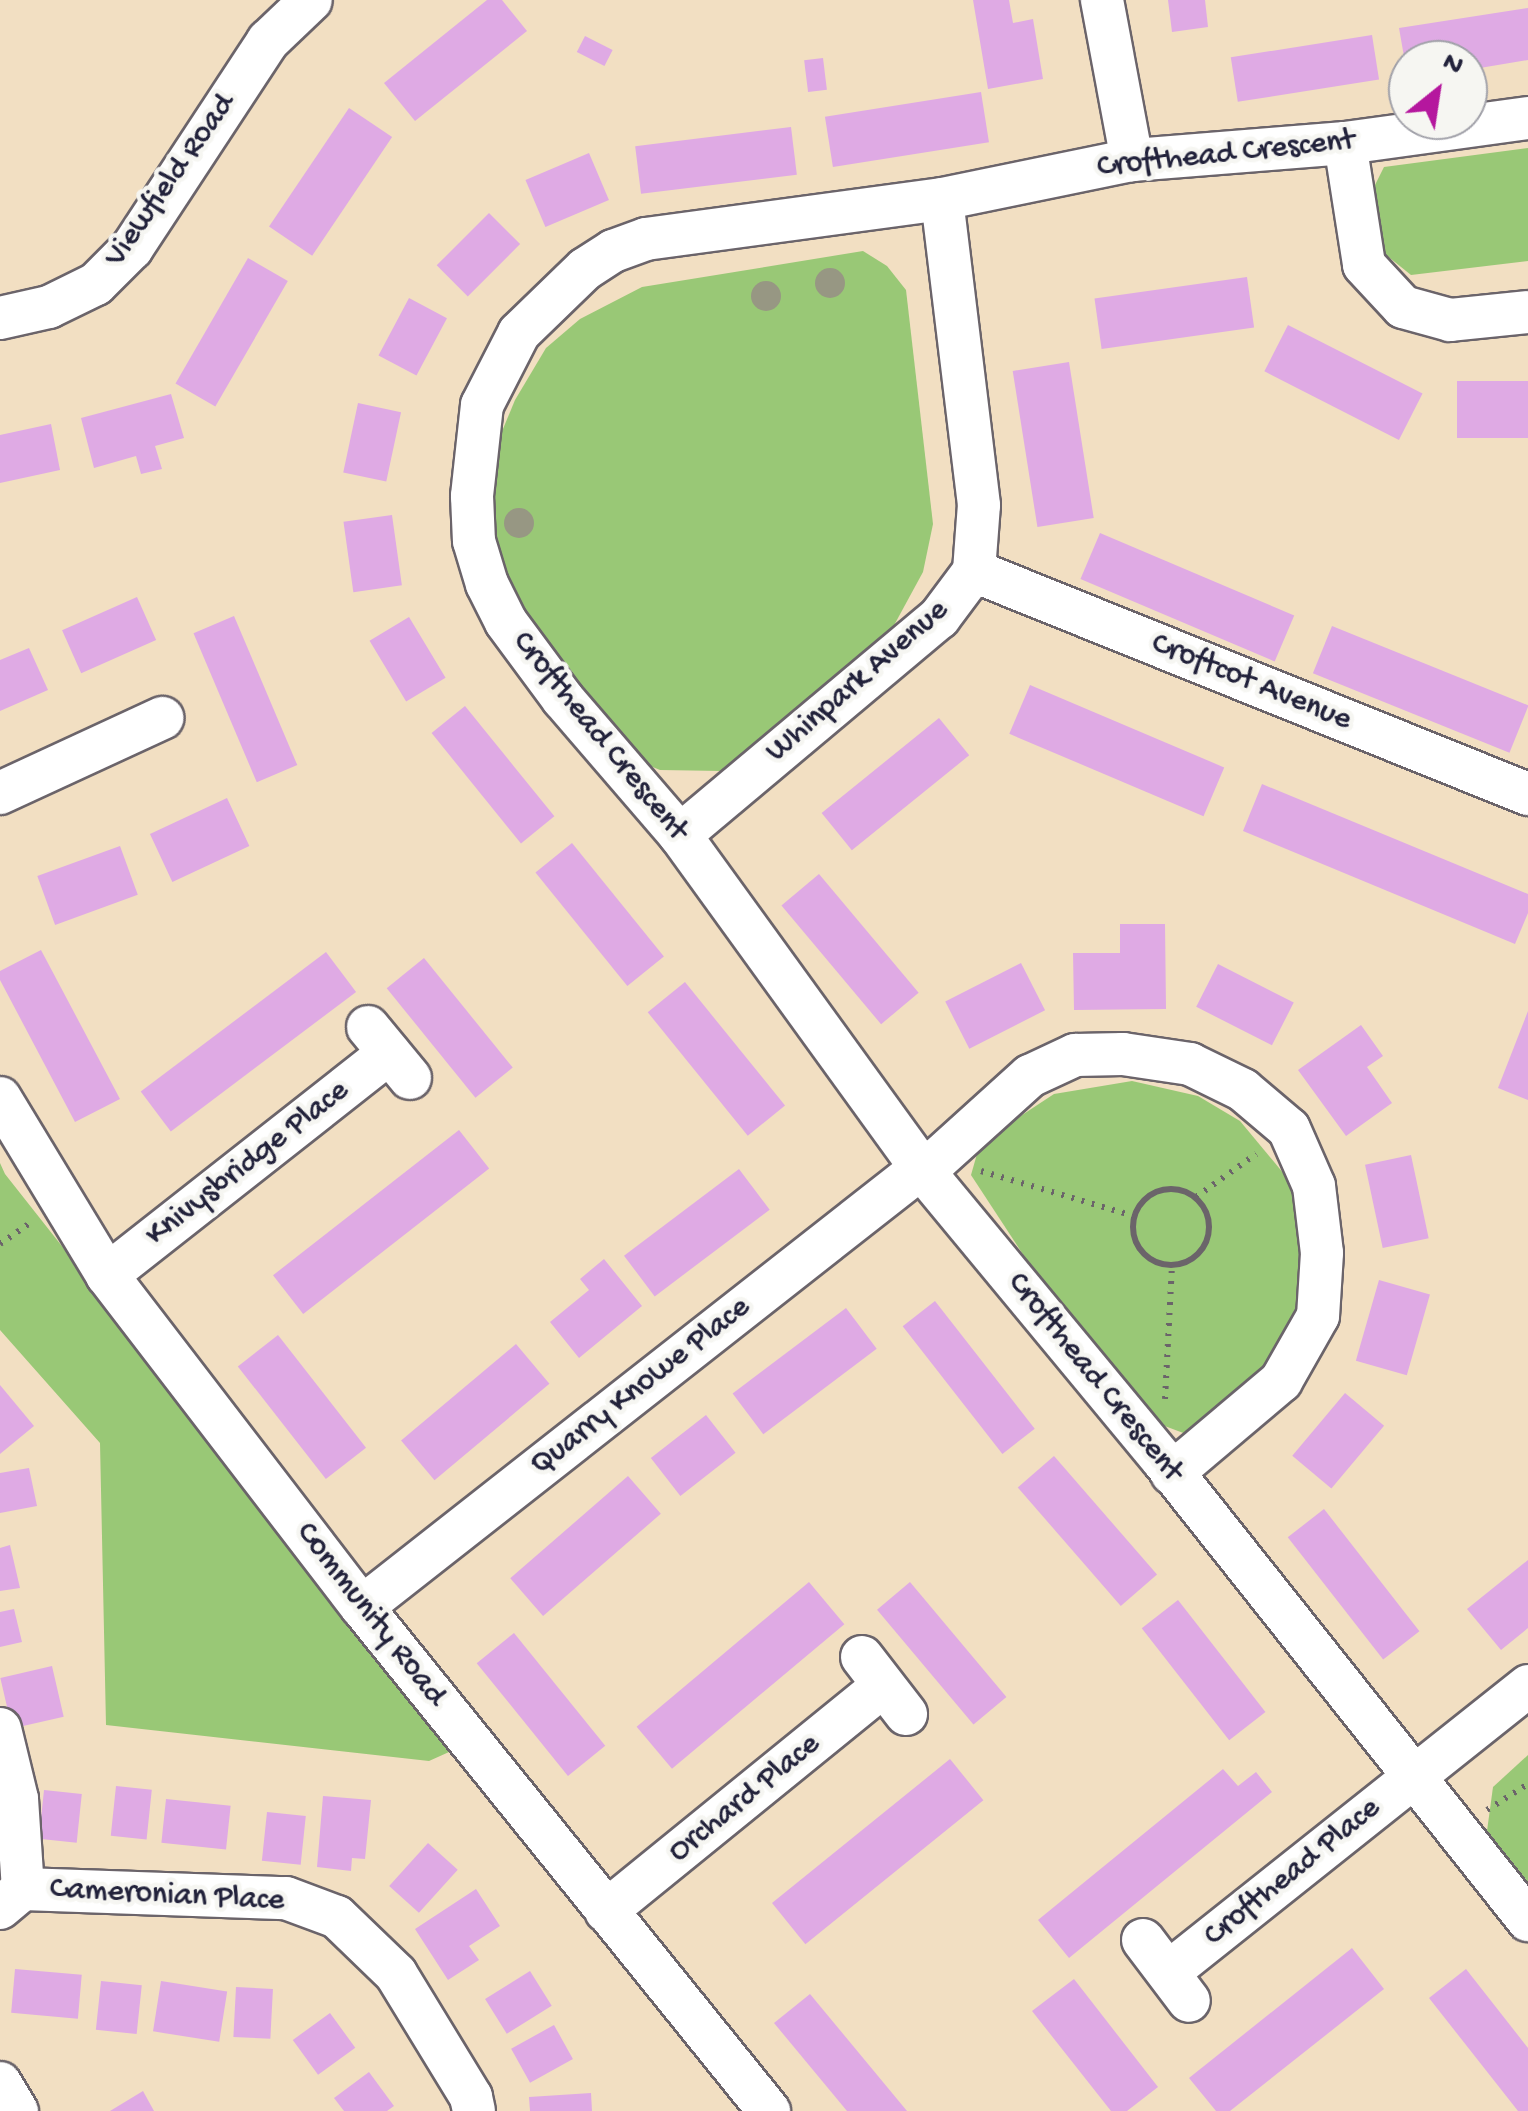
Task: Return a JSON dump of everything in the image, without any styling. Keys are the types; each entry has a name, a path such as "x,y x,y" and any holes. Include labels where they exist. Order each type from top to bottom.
{"street":[{"name":"Viewfield Road","path":"0,318 48,307 96,284 132,248 268,41 311,0"},
{"path":"1102,0 1132,160"},
{"name":"Crofthead Crescent","path":"1528,118 1345,144 1132,160 942,199 646,239 612,251 566,285 519,332 482,405 472,496 474,540 487,584 506,622 563,699 680,834 930,1163 1528,1920"},
{"path":"1345,144 1364,265 1404,307 1450,320 1528,312"},
{"name":"Whinpark Avenue","path":"680,834 940,618 974,571 979,505 942,199"},
{"name":"Croftcot Avenue","path":"974,571 1528,794"},
{"path":"0,793 162,718"},
{"name":"Knivysbridge Place","path":"107,1275 389,1053"},
{"name":"Quarry Knowe Place","path":"362,1608 930,1163 1030,1076 1075,1055 1123,1054 1190,1064 1243,1090 1289,1130"},
{"name":"Community Road","path":"0,1098 107,1275 362,1608 769,2111"},
{"path":"1167,1466 1281,1381 1318,1316 1322,1253 1314,1186 1289,1130"},
{"name":"Orchard Place","path":"606,1911 884,1686"},
{"name":"Crofthead Place","path":"1167,1971 1528,1686"},
{"path":"0,1729 17,1799 11,1898"},
{"name":"Cameronian Place","path":"11,1898 286,1898 336,1917 396,1974 471,2098 474,2111"},
{"path":"0,2083 17,2111"}],"path":[{"path":"1196,1197 1289,1130"},
{"path":"930,1163 1134,1216"},
{"path":"1181,1189 1196,1197 1207,1212 1209,1236 1190,1261 1172,1266 1143,1253 1135,1242 1134,1216 1142,1202 1157,1191 1181,1189"},
{"path":"1167,1466 1172,1266"}],"green space":[{"path":"1528,148 1528,261 1411,275 1375,246 1370,195 1384,167"},
{"path":"863,251 887,266 906,290 933,524 923,572 892,629 722,771 660,770 626,756 503,578 488,514 498,441 515,400 546,348 580,319 642,287"},
{"path":"1132,1081 1198,1096 1240,1121 1289,1180 1302,1247 1302,1300 1270,1365 1186,1434 1154,1422 1041,1282 971,1175 977,1154 1010,1123 1054,1094"},
{"path":"0,1163 458,1748 429,1761 106,1725 100,1443 0,1330"},
{"path":"1528,1755 1528,1882 1487,1831 1493,1787"}],"building":[{"path":"487,0 502,0 527,31 415,121 384,83"},
{"path":"973,0 1009,0 1013,23 1033,19 1043,79 988,89"},
{"path":"1168,0 1205,0 1208,27 1172,32"},
{"path":"1528,8 1528,60 1488,67 1488,40 1401,40 1399,28"},
{"path":"1372,35 1379,79 1238,102 1231,57"},
{"path":"585,36 613,50 604,66 577,52"},
{"path":"823,58 827,90 808,92 804,60"},
{"path":"981,92 989,142 833,167 825,117"},
{"path":"349,108 392,137 312,256 269,227"},
{"path":"791,127 797,175 641,194 635,146"},
{"path":"589,153 609,200 545,227 525,180"},
{"path":"489,213 520,244 468,296 437,265"},
{"path":"248,258 288,281 215,407 176,384"},
{"path":"1247,277 1254,328 1102,349 1094,298"},
{"path":"409,298 447,318 416,376 378,355"},
{"path":"1288,325 1423,394 1399,440 1264,371"},
{"path":"1069,362 1094,518 1037,527 1013,371"},
{"path":"1457,381 1528,381 1528,438 1457,438"},
{"path":"171,394 184,438 155,446 162,469 141,474 136,456 94,468 81,418"},
{"path":"358,403 401,412 386,482 343,472"},
{"path":"51,424 60,470 0,483 0,435"},
{"path":"392,515 402,585 353,592 343,522"},
{"path":"1100,533 1294,615 1275,661 1080,579"},
{"path":"137,597 156,640 81,673 62,630"},
{"path":"234,616 297,765 257,782 193,633"},
{"path":"409,617 446,678 406,702 370,641"},
{"path":"1332,626 1528,705 1509,753 1313,673"},
{"path":"29,648 48,690 0,711 0,660"},
{"path":"1030,685 1224,767 1204,816 1009,734"},
{"path":"465,706 554,816 521,843 432,733"},
{"path":"939,718 969,755 852,850 822,813"},
{"path":"1262,784 1528,894 1528,913 1515,944 1243,831"},
{"path":"227,798 249,846 172,882 150,834"},
{"path":"572,843 664,956 627,986 535,873"},
{"path":"120,846 138,895 55,925 37,876"},
{"path":"819,874 919,993 881,1024 781,905"},
{"path":"1120,924 1165,924 1166,1009 1074,1010 1073,953 1120,953"},
{"path":"41,950 120,1099 75,1122 0,980 0,971"},
{"path":"326,952 356,992 171,1132 141,1092"},
{"path":"424,958 513,1068 475,1098 387,988"},
{"path":"1021,963 1045,1010 969,1049 945,1002"},
{"path":"1218,964 1294,1003 1272,1045 1196,1007"},
{"path":"685,982 785,1106 748,1136 648,1012"},
{"path":"1528,1011 1528,1100 1498,1088"},
{"path":"1361,1025 1383,1056 1367,1067 1392,1103 1346,1136 1298,1070"},
{"path":"459,1130 489,1169 303,1314 273,1275"},
{"path":"1411,1155 1429,1238 1383,1248 1365,1165"},
{"path":"739,1169 770,1210 655,1296 624,1256"},
{"path":"604,1259 642,1306 579,1358 550,1322 589,1290 580,1279"},
{"path":"1379,1280 1430,1295 1407,1375 1356,1361"},
{"path":"935,1301 1035,1429 1002,1454 903,1326"},
{"path":"846,1308 877,1349 763,1434 733,1393"},
{"path":"278,1335 366,1448 326,1479 238,1366"},
{"path":"516,1344 549,1384 435,1480 401,1440"},
{"path":"0,1385 34,1426 0,1454"},
{"path":"1345,1393 1384,1426 1331,1489 1292,1456"},
{"path":"706,1415 736,1453 680,1496 651,1458"},
{"path":"1054,1456 1157,1574 1121,1606 1018,1487"},
{"path":"29,1468 37,1506 0,1513 0,1473"},
{"path":"628,1476 661,1514 543,1616 510,1578"},
{"path":"1324,1509 1419,1631 1383,1659 1288,1537"},
{"path":"10,1545 20,1588 0,1591 0,1548"},
{"path":"1528,1560 1528,1628 1501,1650 1467,1609"},
{"path":"809,1582 844,1624 672,1769 637,1727"},
{"path":"910,1582 1006,1697 973,1725 877,1610"},
{"path":"1178,1600 1265,1712 1229,1740 1142,1628"},
{"path":"14,1609 22,1642 0,1647 0,1612"},
{"path":"514,1633 605,1746 568,1776 477,1663"},
{"path":"52,1666 64,1717 12,1729 0,1678"},
{"path":"950,1759 983,1800 805,1944 772,1903"},
{"path":"1223,1769 1238,1786 1256,1772 1272,1792 1069,1958 1038,1920"},
{"path":"116,1786 152,1790 147,1839 111,1836"},
{"path":"44,1790 82,1794 77,1843 39,1839"},
{"path":"323,1796 371,1800 365,1859 352,1858 351,1871 317,1867"},
{"path":"166,1799 231,1806 226,1850 161,1843"},
{"path":"267,1812 306,1816 301,1865 262,1861"},
{"path":"428,1843 458,1870 419,1913 389,1886"},
{"path":"476,1889 500,1926 469,1946 479,1960 448,1980 415,1929"},
{"path":"1352,1948 1384,1989 1230,2111 1216,2111 1189,2078"},
{"path":"15,1969 82,1975 78,2019 11,2013"},
{"path":"1466,1969 1528,2048 1528,2111 1518,2111 1429,1998"},
{"path":"530,1971 552,2006 507,2034 485,1999"},
{"path":"1074,1979 1158,2087 1127,2111 1111,2111 1032,2011"},
{"path":"101,1981 142,1985 137,2034 96,2030"},
{"path":"161,1981 227,1991 219,2042 153,2031"},
{"path":"236,1987 273,1989 270,2039 233,2037"},
{"path":"810,1994 907,2111 847,2111 774,2023"},
{"path":"330,2013 355,2048 318,2075 293,2040"},
{"path":"554,2025 573,2059 530,2083 511,2049"},
{"path":"369,2072 394,2106 387,2111 344,2111 334,2098"},
{"path":"143,2091 154,2111 110,2111"},
{"path":"591,2093 592,2111 530,2111 529,2097"}]}
